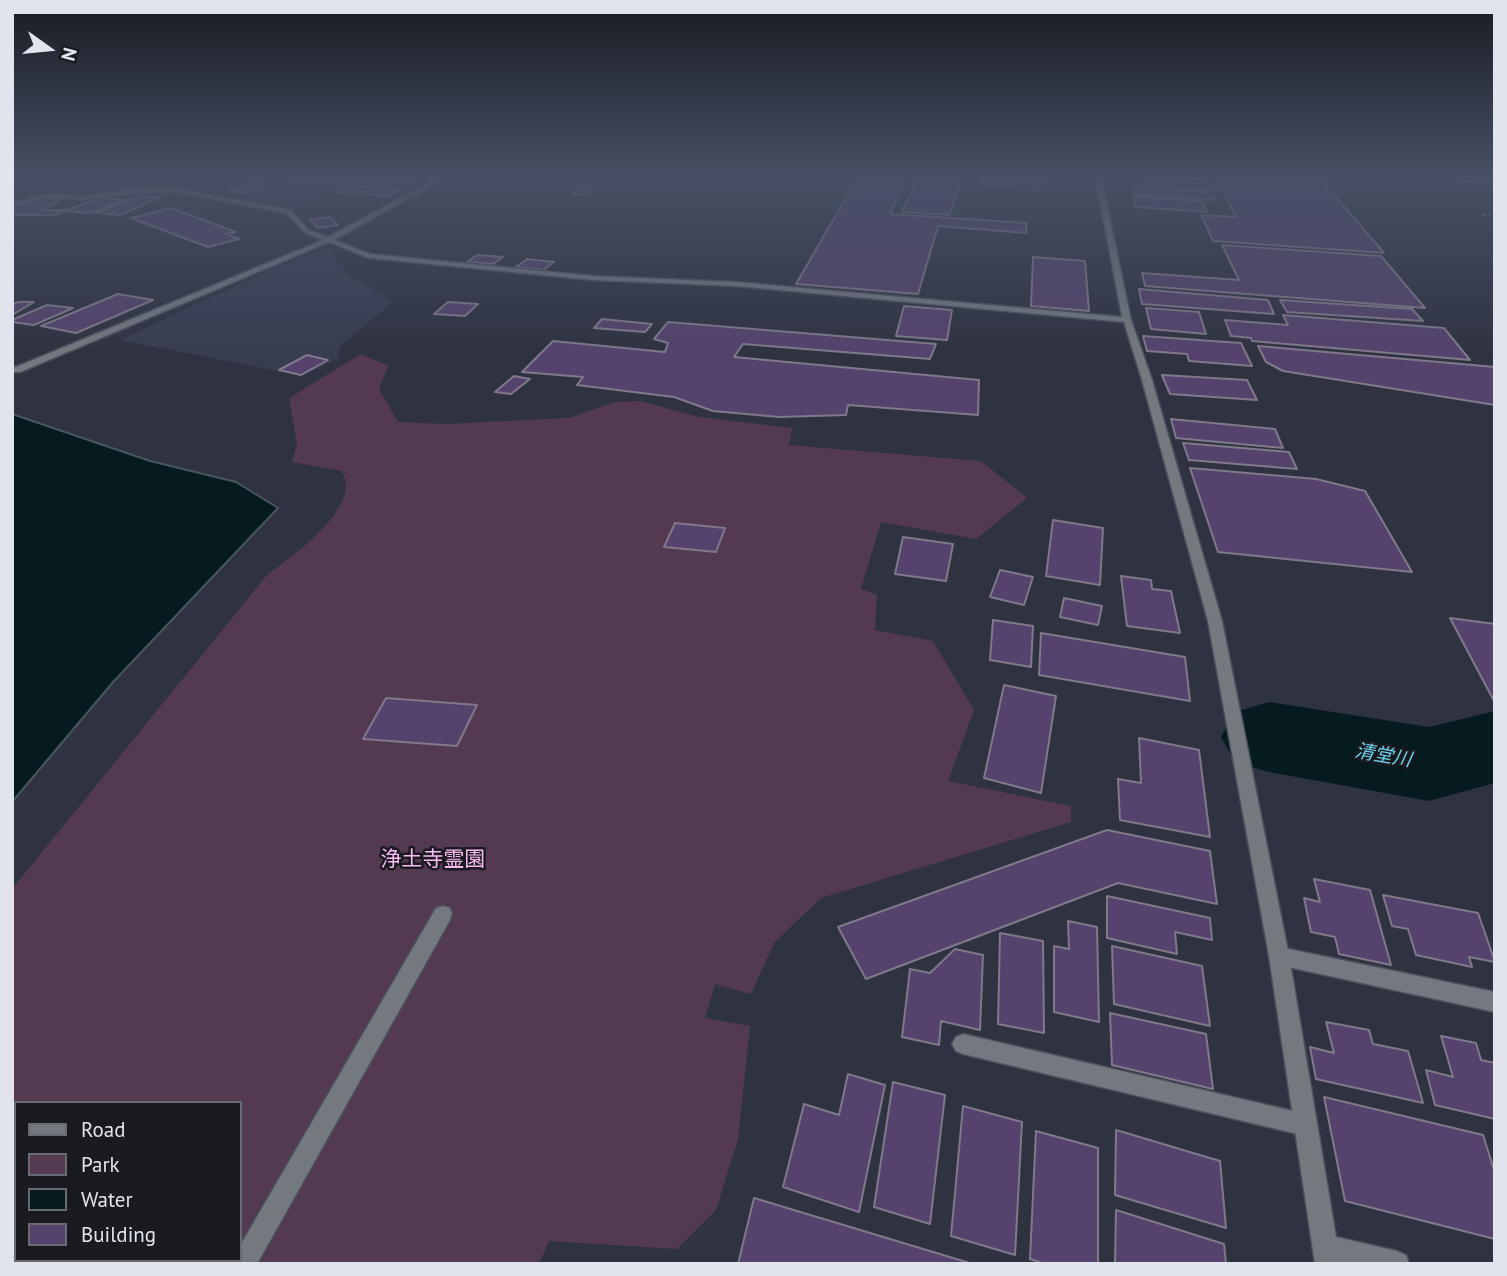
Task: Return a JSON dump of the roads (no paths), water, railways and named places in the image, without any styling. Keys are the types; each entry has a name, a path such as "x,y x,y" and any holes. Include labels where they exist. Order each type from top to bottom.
{"street":[{"path":"314,236 369,256 395,259 593,278 736,284 1127,320"},
{"path":"12,369 17,370 336,236"},
{"path":"1109,236 1127,320 1147,380 1215,621 1279,956 1327,1255 1397,1264"},
{"path":"243,1264 443,914"},
{"path":"1279,956 1495,1002"},
{"path":"963,1044 1306,1125"}],"water":[{"path":"12,414 150,461 236,482 278,508 114,681 12,802"}],"waterway":[{"name":"清堂川","path":"1269,737 1429,764 1495,747"}],"park label":[{"name":"浄土寺霊園","path":"433,860"}]}
